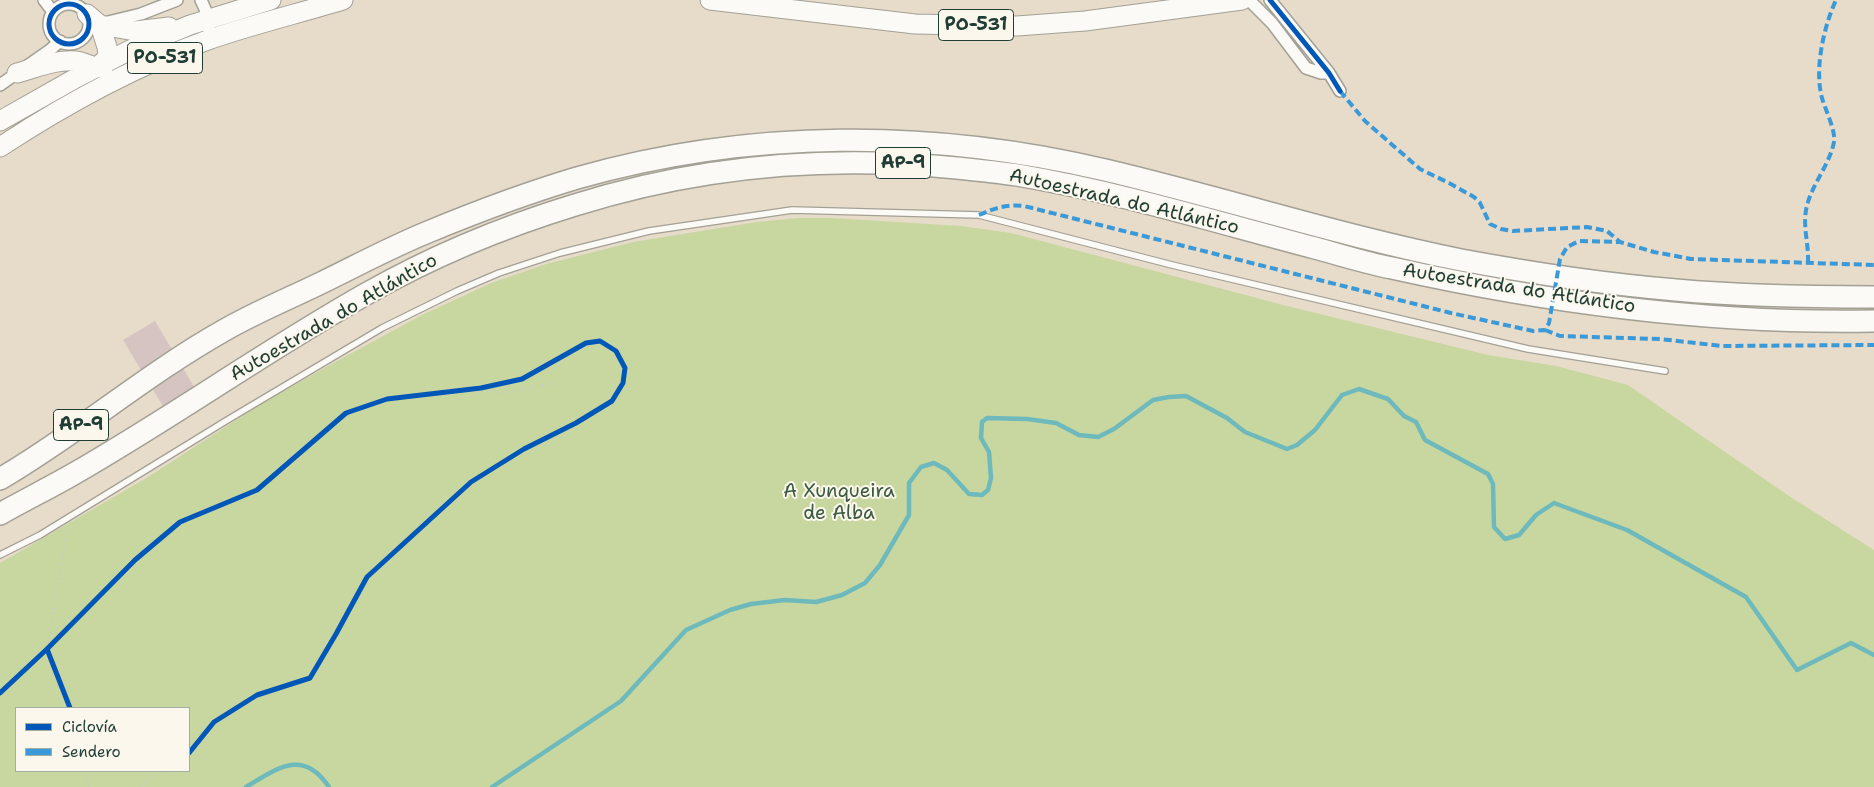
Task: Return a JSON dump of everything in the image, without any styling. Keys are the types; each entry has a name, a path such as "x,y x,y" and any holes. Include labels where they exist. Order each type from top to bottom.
{"highway":[{"name":"Autoestrada do Atlántico","path":"0,479 223,330 426,233 537,191 616,168 720,148 778,142 884,139 953,144 1032,155 1104,169 1330,229 1458,259 1576,279 1675,290 1805,297 1874,297"},
{"name":"Autoestrada do Atlántico","path":"0,514 72,475 316,323 370,292 443,255 574,205 642,187 712,172 781,165 848,163 912,164 1015,174 1124,197 1390,268 1529,295 1670,313 1813,322 1874,321"}],"main road":[{"name":"PO-531","path":"0,121 77,69 97,68 130,50 190,24 209,24 271,0"},
{"name":"PO-531","path":"0,147 86,96 141,67 206,41 343,0"},
{"name":"PO-531","path":"710,0 915,24 1017,26 1085,21 1242,0"},
{"name":"PO-531","path":"809,0 893,10 985,15 1104,8 1158,0"},
{"path":"95,21 135,31 190,24"},
{"path":"0,130 84,80 108,57 107,47 95,21"},
{"path":"97,68 110,68 209,24 230,22 267,23"},
{"path":"17,73 60,62 77,69"}],"street":[{"path":"44,0 53,12"},
{"path":"95,21 83,38 72,44 60,41 51,31 49,24 53,12 58,7 71,4 78,5 95,21 111,22 142,14 177,0"},
{"path":"201,0 209,24"},
{"path":"1249,0 1272,23 1306,68 1321,73 1329,73"},
{"path":"1270,0 1329,73 1340,91"},
{"path":"0,85 60,41"}],"lane":[{"path":"60,41 77,69"},
{"path":"0,555 40,536 229,418 382,328 499,273 560,253 649,231 792,210 979,215 1172,265 1528,349 1665,371"}],"path":[{"path":"0,693 47,649 135,560 180,522 257,490 346,413 388,399 481,388 522,379 586,343 600,341 616,352 625,368 623,383 612,401 576,423 524,449 471,482 366,577 310,678 257,695 214,722 190,752"},
{"path":"481,388 500,393 556,383"},
{"path":"69,518 47,649 70,707"},
{"path":"85,772 89,787"},
{"path":"140,787 163,772"}],"green space":[{"name":"A Xunqueira de Alba","path":"798,218 832,218 961,226 1011,233 1287,306 1488,355 1556,366 1628,385 1789,496 1874,550 1874,787 0,787 0,563 148,477 261,404 422,315 491,283 546,264 633,242 757,222"}],"building":[{"path":"155,321 197,392 166,411 123,340"}],"waterway":[{"path":"492,787 621,701 686,630 730,610 751,604 785,600 816,602 842,595 865,583 880,565 909,515 909,483 921,467 934,463 947,470 969,494 982,495 988,490 991,478 989,452 981,438 982,422 987,418 1027,419 1056,423 1079,435 1098,437 1114,429 1153,400 1169,397 1186,396 1227,418 1245,432 1287,449 1297,445 1315,430 1342,395 1359,389 1388,399 1404,416 1416,422 1425,440 1488,474 1493,484 1494,527 1505,539 1519,535 1536,515 1554,503 1627,530 1746,597 1797,670 1851,643 1874,655"},
{"path":"246,787 279,768 290,765 310,768 329,787"}],"marked path":[{"path":"1808,263 1805,225 1806,210 1834,142 1832,126 1822,98 1819,74 1824,35 1836,0"},
{"path":"1340,91 1365,121 1420,169 1474,197 1480,203 1490,224 1501,229 1513,231 1587,227 1607,231 1620,242"},
{"path":"979,215 1001,207 1024,206 1451,313 1533,331 1545,330 1549,323 1560,259 1567,247 1579,241 1620,242 1654,252 1691,259 1874,265"},
{"path":"1545,330 1560,336 1660,339 1722,346 1874,345"}],"cycle path":[{"path":"1270,0 1329,73 1340,91"},
{"path":"65,4 73,4 80,7 86,13 89,24 86,35 80,41 73,44 65,44 58,41 52,35 49,28 49,20 52,13 58,7 65,4"},
{"path":"70,707 47,649 135,560 180,522 257,490 346,413 387,399 481,388 522,379 586,343 600,341 616,351 625,368 623,383 612,401 576,423 524,449 471,482 367,577 310,678 257,695 214,722 190,752"},
{"path":"0,693 47,649"}]}
